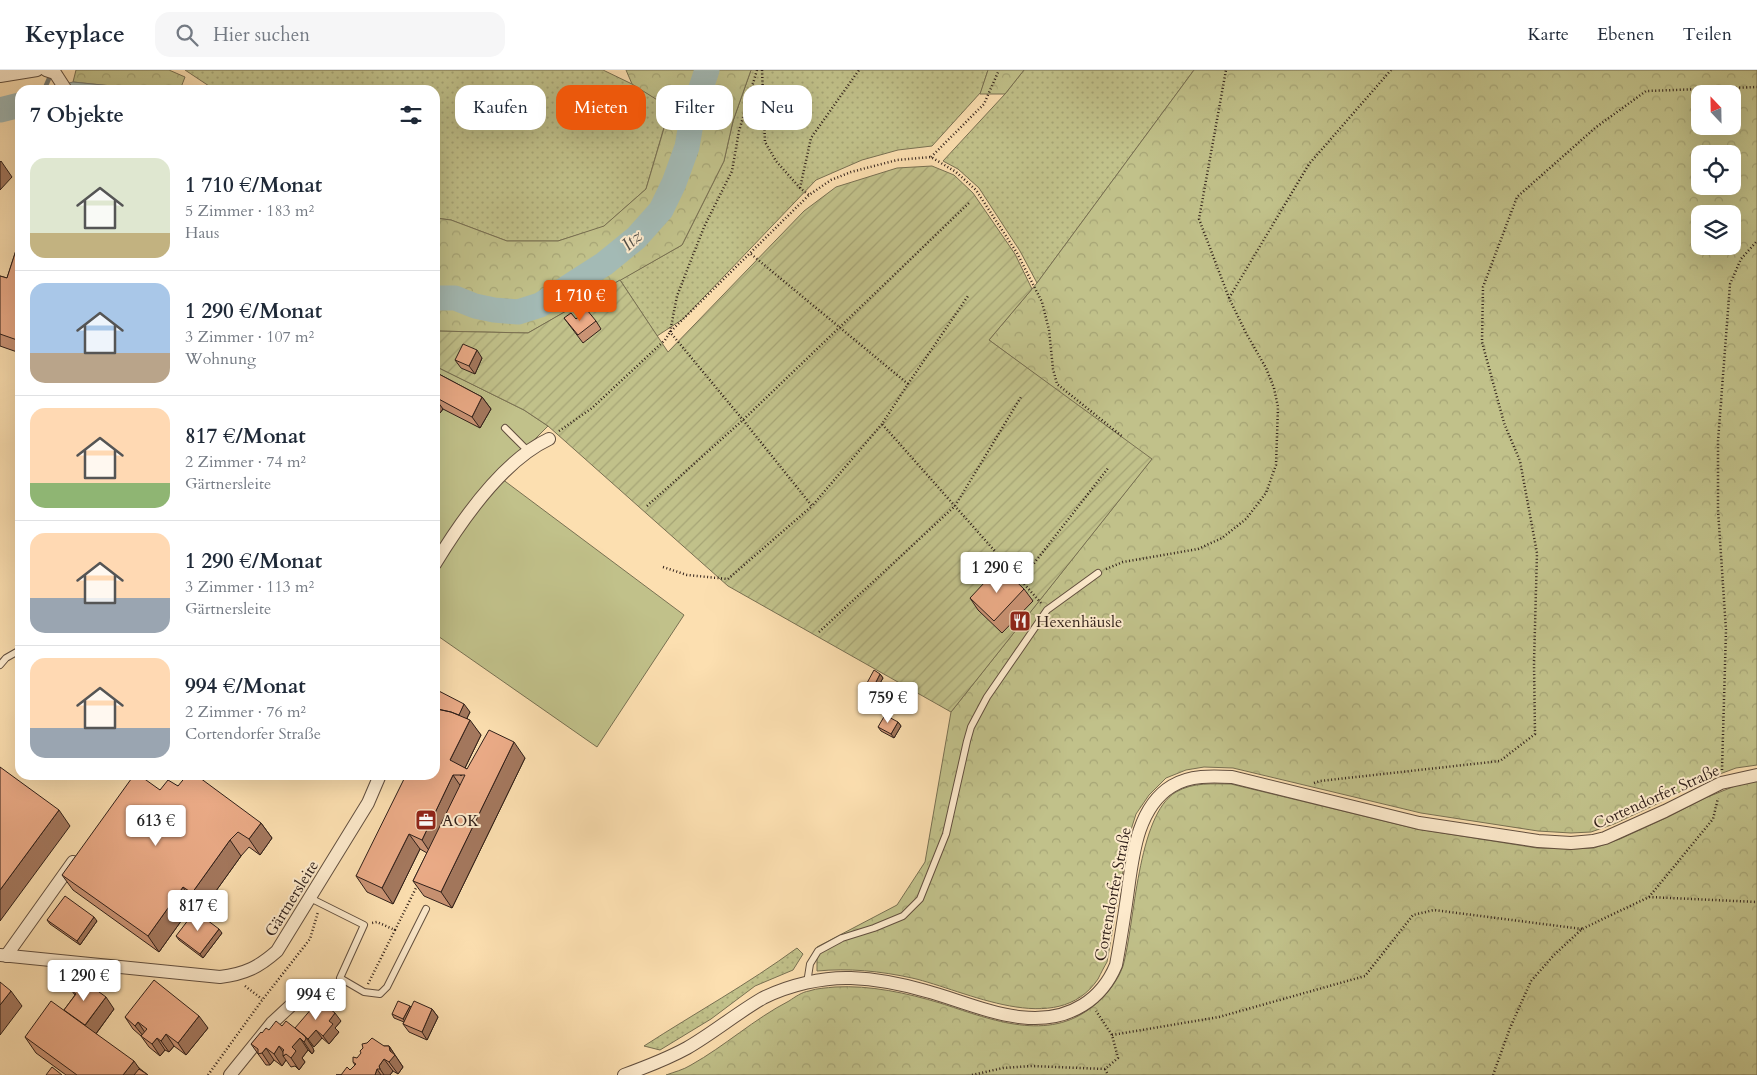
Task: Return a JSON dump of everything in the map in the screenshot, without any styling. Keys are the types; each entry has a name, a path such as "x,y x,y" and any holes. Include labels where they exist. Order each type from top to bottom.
{"street":[{"path":"0,76 37,70"},
{"path":"50,71 63,85"},
{"path":"440,556 492,484 528,451 537,444 549,439"},
{"name":"Cortendorfer Straße","path":"624,1075 688,1048 763,998 807,983 849,978 888,982 926,991 995,1012 1025,1018 1048,1018 1074,1010 1090,1001 1106,984 1116,965 1133,858 1143,823 1150,808 1162,793 1180,782 1205,776 1232,777 1419,823 1538,841 1571,843 1593,841 1618,833 1721,782 1757,775"},
{"name":"Gärtnersleite","path":"3,956 220,977 243,973 262,964 277,951 368,803 378,780"},
{"name":"Gärtnersleite","path":"3,956 81,850"},
{"path":"230,1075 272,1022 299,998"}],"lane":[{"path":"505,428 528,451"},
{"path":"807,983 810,964 818,951 842,938 903,916 920,899 946,834 971,727 998,679 1047,610 1098,573"},
{"path":"0,665 6,658 15,653"},
{"path":"310,898 364,925 340,978 364,992 380,994 387,987 426,909"}],"path":[{"path":"670,332 677,296 704,228 732,171 739,132 757,70"},
{"path":"762,70 765,142 776,161 800,188 809,195"},
{"path":"800,188 811,138 859,70"},
{"path":"931,157 984,104 999,70"},
{"path":"1098,573 1123,562 1198,549 1222,538 1246,519 1266,492 1276,465 1278,407 1274,388 1266,368 1246,334 1229,298 1199,219 1226,70"},
{"path":"1229,298 1309,164 1391,70"},
{"path":"1313,783 1320,780 1500,761 1535,734 1534,663 1537,553 1520,461 1504,423 1482,342 1483,287 1517,197 1595,128 1638,96 1646,91 1757,87"},
{"path":"549,439 592,408 665,340 670,332 809,195 831,180 873,165 897,160 931,157 956,172 976,190 1017,252 1042,302 1049,330 1053,369 1057,384 1123,437"},
{"path":"646,506 743,420 969,203"},
{"path":"1493,1075 1510,1028 1531,982 1554,955 1582,929 1649,897 1713,819 1721,782 1726,630 1718,510 1718,441 1730,284 1741,259 1757,241"},
{"path":"750,254 908,384"},
{"path":"663,567 687,575 728,579 812,506 882,424 968,296"},
{"path":"670,332 812,506"},
{"path":"819,632 955,506 1022,396"},
{"path":"882,424 1047,610"},
{"path":"1021,580 1109,467"},
{"path":"364,992 422,876"},
{"path":"1649,897 1757,902"},
{"path":"1112,1035 1219,1017 1365,976 1413,915 1434,910 1582,929"},
{"path":"364,925 377,922 395,930"},
{"path":"232,976 262,1000"},
{"path":"972,1075 1003,1068 1032,1066 1106,1069 1118,1058 1112,1035 1090,1001"},
{"path":"1106,1069 1108,1075"}],"green space":[{"path":"76,70 169,70 185,77 182,85 101,85 73,82"},
{"path":"185,70 603,70 634,85 556,85 556,130 646,130 646,92 656,99 656,130 663,130 646,189 603,227 558,241 507,241 451,220 440,219 440,85 208,85"},
{"path":"626,70 751,70 746,85 743,85 743,93 733,121 733,85 656,85 656,99 646,93 646,85 634,85"},
{"path":"751,70 988,70 981,92 932,146 898,150 862,160 816,180 683,319 657,336 620,280 682,245 724,161 731,130 733,130 733,121 743,93 743,130 812,130 812,85 746,85"},
{"path":"988,70 1024,70 1005,94 980,94"},
{"path":"1024,70 1194,70 1037,283 1020,251 979,188 958,169 943,161 1005,94"},
{"path":"1194,70 1757,70 1757,765 1736,768 1698,782 1614,824 1591,832 1571,833 1538,831 1421,813 1233,768 1204,767 1186,770 1166,778 1149,795 1136,814 1129,836 1107,962 1098,979 1080,997 1059,1006 1035,1009 983,1000 912,978 853,970 817,971 817,947 897,905 925,862 951,712 1151,460 989,340 1037,283"},
{"path":"663,130 731,130 724,161 682,245 528,333 440,331 440,219 451,220 507,241 558,241 604,226 646,189"},
{"path":"932,166 954,175 973,193 1015,254 1032,289 989,340 1152,459 951,712 728,586 548,426 524,410 440,368 440,331 528,333 620,280 668,352 804,211 836,187 897,168"},
{"path":"440,368 524,410 548,426 498,476 684,615 597,747 440,637"},
{"path":"1757,781 1757,1075 666,1075 704,1058 764,1016 799,995 819,989 862,987 888,990 1015,1024 1052,1025 1071,1020 1099,1001 1117,979 1123,966 1139,872 1153,823 1163,804 1176,792 1189,787 1203,784 1231,784 1417,829 1537,848 1571,849 1594,848 1620,839 1705,798 1740,784"},
{"path":"797,948 803,954 793,970 755,986 711,1019 660,1050 644,1046 741,986"}],"water":[{"path":"73,82 103,85 61,85"}],"building":[{"path":"15,253 15,339 0,334 0,276 7,278"},
{"path":"587,310 596,321 578,335 564,318 571,313 576,319"},
{"path":"463,344 477,350 469,366 455,360"},
{"path":"440,375 482,397 472,417 440,400"},
{"path":"1000,566 1024,589 994,621 970,598"},
{"path":"874,670 880,674 874,686 867,683"},
{"path":"440,692 464,704 459,715 440,710"},
{"path":"440,709 470,720 450,760 467,769 489,730 514,742 441,892 413,881 465,775 453,775 422,840 409,834 382,888 356,876 404,780 440,780"},
{"path":"885,715 898,722 891,734 878,727"},
{"path":"0,767 15,778 15,780 18,780 59,810 0,890"},
{"path":"130,780 146,780 160,790 168,780 178,786 183,780 203,780 261,823 249,839 238,832 230,840 192,893 183,887 148,936 62,875"},
{"path":"65,896 94,917 77,941 47,920"},
{"path":"195,911 219,929 200,954 176,936"},
{"path":"154,980 199,1016 178,1043 166,1034 161,1041 157,1038 152,1044 141,1036 147,1029 138,1022 135,1026 125,1017"},
{"path":"78,981 81,984 84,981 106,997 85,1025 64,1010 76,994 71,990"},
{"path":"0,982 11,991 0,1005"},
{"path":"319,1000 335,1013 329,1021 333,1024 323,1036 316,1030 308,1039 295,1028"},
{"path":"51,1001 134,1061 123,1075 77,1075 25,1037"},
{"path":"398,1001 410,1006 403,1019 392,1014"},
{"path":"414,1001 432,1009 422,1032 403,1024"},
{"path":"276,1021 282,1026 286,1021 305,1036 304,1042 300,1038 292,1047 296,1051 291,1058 286,1054 283,1056 284,1050 279,1046 274,1054 266,1048 262,1053 258,1054 258,1049 251,1044 261,1032 266,1028 269,1030"},
{"path":"372,1038 384,1046 389,1046 390,1051 395,1055 389,1062 384,1059 375,1075 341,1075 347,1067 350,1070 356,1064 353,1062 353,1057 357,1058 363,1048 362,1044 367,1043"},
{"path":"52,1067 62,1075 46,1075"},
{"path":"139,1069 148,1075 134,1075"}],"waterway":[{"name":"Itz","path":"440,298 455,298 475,306 518,312 540,305 604,264 636,238 661,210 674,183 687,147 693,112 707,70"},
{"path":"46,85 51,74"},
{"name":"Itz","path":"0,110 15,106"}],"place":[{"name":"Hexenhäusle","path":"1020,621"},
{"name":"AOK","path":"426,820"}]}
